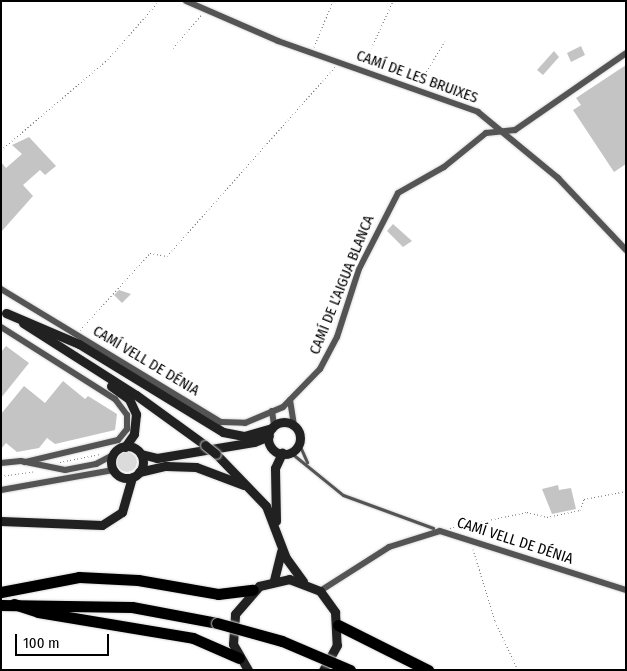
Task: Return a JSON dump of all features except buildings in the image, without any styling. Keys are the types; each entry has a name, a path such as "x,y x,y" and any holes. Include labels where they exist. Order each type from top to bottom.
{"highway":[{"path":"1,592 86,577 138,580 218,594 253,590"},
{"path":"14,604 38,612 192,638 239,658"},
{"path":"1,605 132,607 217,623 282,641 350,670"},
{"path":"338,625 428,670"}],"main road":[{"path":"4,311 78,344 223,432 244,436 271,433"},
{"path":"4,311 129,390 216,454 253,490 272,518 281,548 303,582"},
{"path":"4,311 129,399 137,422 125,446 113,455 114,470 121,477 129,492"},
{"path":"125,446 140,454 157,458 254,442 271,433 294,425 300,434 299,444 286,453 274,481 278,536"},
{"path":"271,433 286,453"},
{"path":"1,521 95,527 122,512 138,472 140,454"},
{"path":"138,472 157,458"},
{"path":"121,477 166,466 196,467 227,476 253,490"},
{"path":"274,580 281,548"},
{"path":"248,670 239,658 233,644 235,614 253,590 274,580 303,582 320,592 338,625 337,645 323,670"}],"street":[{"name":"CAMÍ DE LES BRUIXES","path":"186,1 339,63 362,69 470,108 558,178 626,250"},
{"name":"CAMÍ DE L’AIGUA BLANCA","path":"283,407 329,355 359,269 390,202 408,185 444,167 496,129 514,130 626,53"},
{"name":"CAMÍ VELL DE DÉNIA","path":"1,289 229,425 283,407"},
{"path":"1,327 115,399 125,409 129,423 123,436 112,443 25,462 1,463"},
{"path":"290,400 290,415"},
{"path":"283,407 290,415 294,425"},
{"path":"271,433 272,411"},
{"path":"25,462 65,470 96,464 113,455"},
{"path":"1,490 114,470"},
{"name":"CAMÍ VELL DE DÉNIA","path":"320,592 388,547 442,531 626,590"}],"lane":[{"name":"CAMÍ VELL DE DÉNIA","path":"299,444 310,466"},
{"name":"CAMÍ VELL DE DÉNIA","path":"286,453 310,466 343,495 433,528"}],"path":[{"path":"1,150 89,77 159,1"},
{"path":"311,52 333,1"},
{"path":"362,69 393,1"},
{"path":"173,48 206,10"},
{"path":"416,88 445,41"},
{"path":"76,334 150,253 167,256 339,63"},
{"path":"442,531 527,512 547,517 580,510 584,499 626,491"},
{"path":"471,540 495,621 518,670"}],"shaded area":[{"path":"127,452 134,455 137,462 134,469 127,472 120,469 117,462 120,455"}]}
